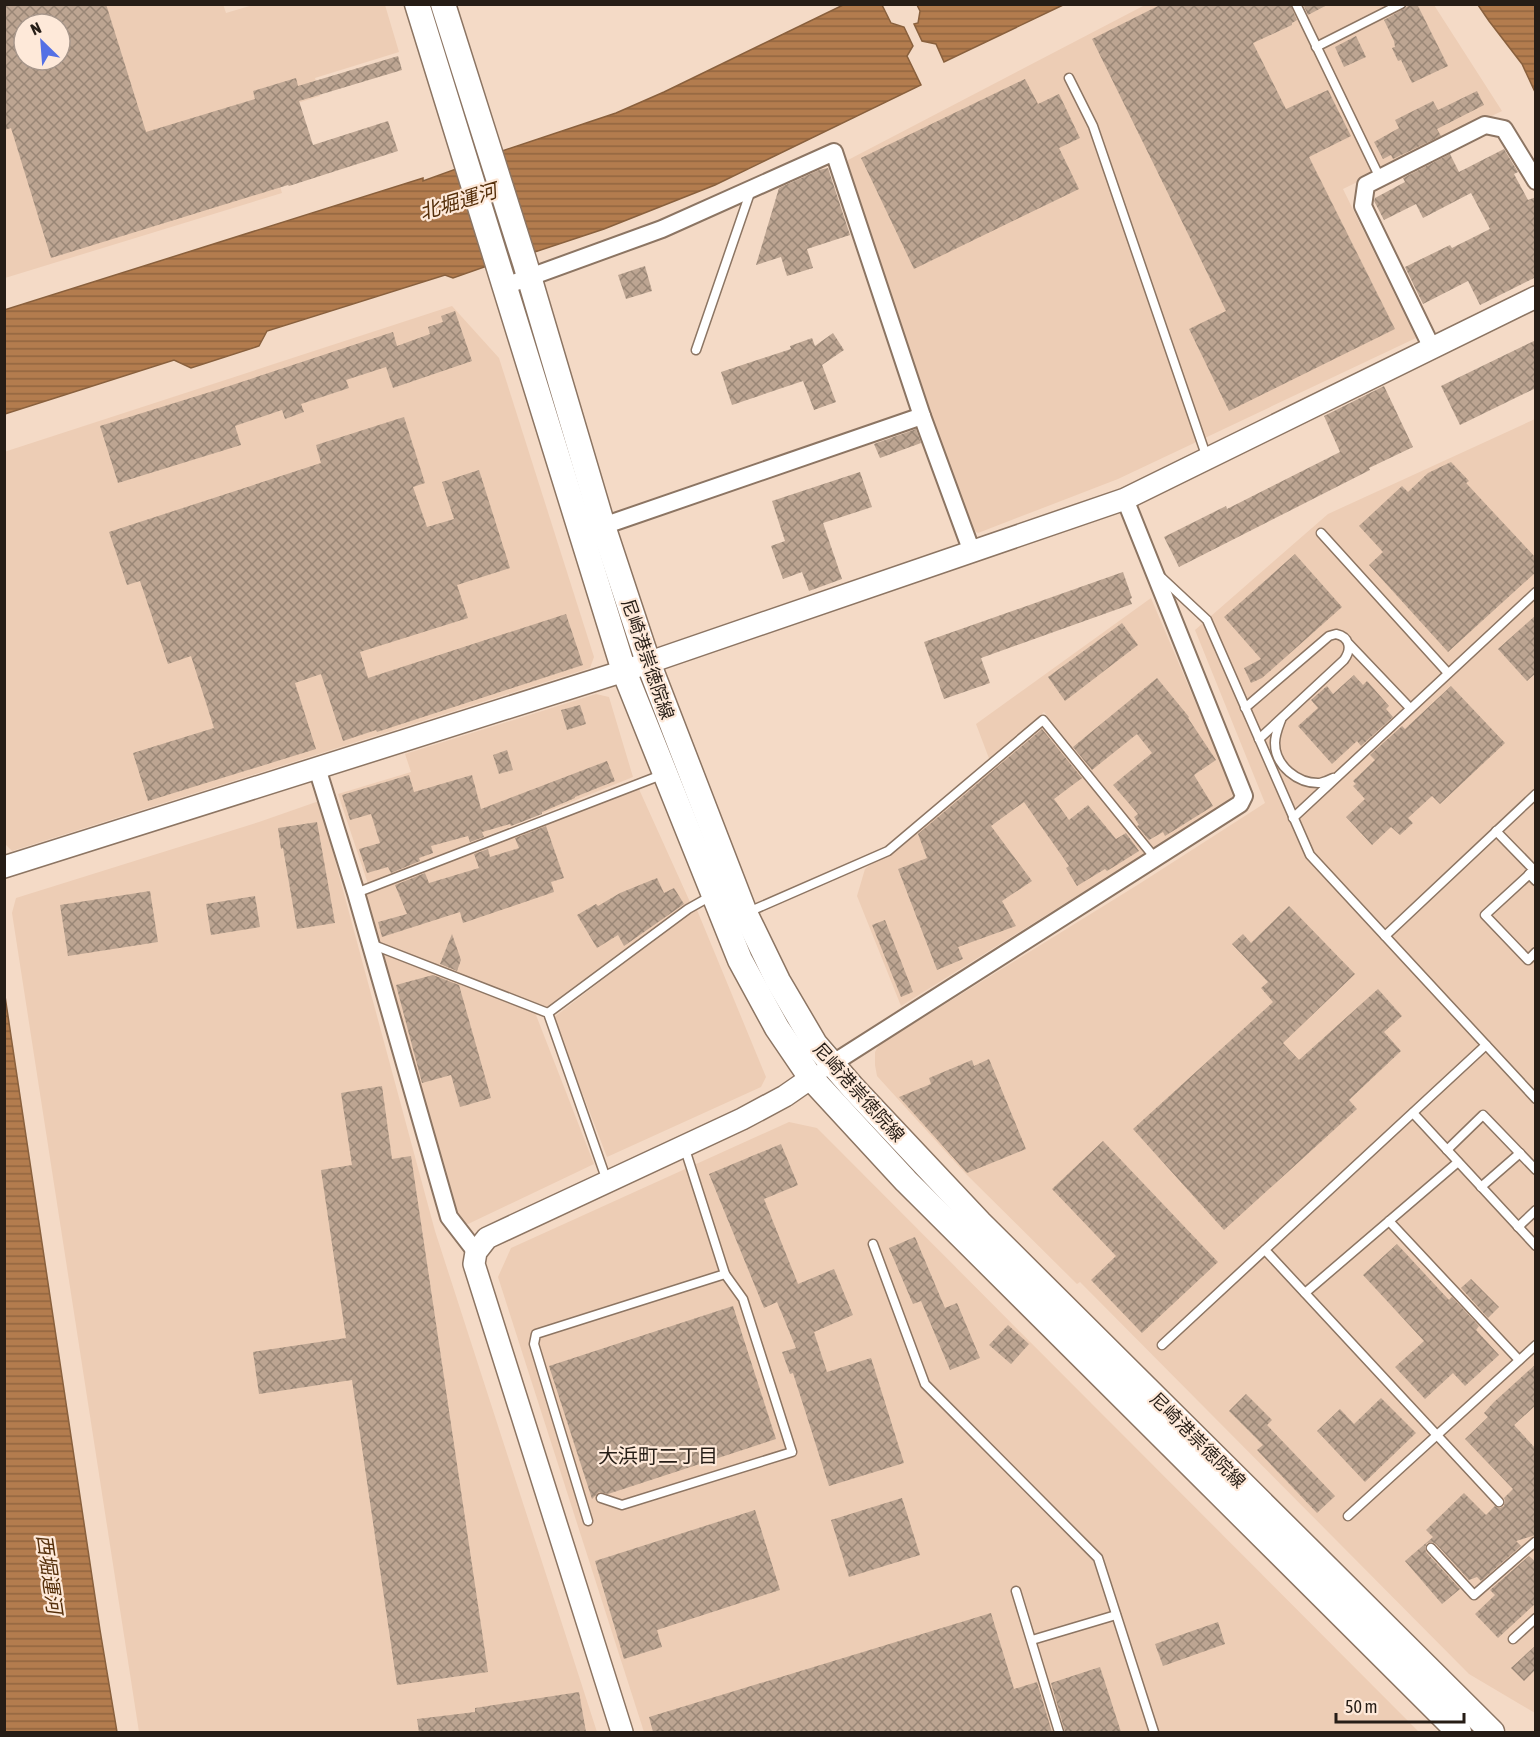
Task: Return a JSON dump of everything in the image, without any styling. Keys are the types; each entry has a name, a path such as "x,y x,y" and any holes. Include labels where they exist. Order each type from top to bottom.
{"main road":[{"name":"尼崎港崇徳院線","path":"417,4 624,671 740,960 762,1004 811,1078 906,1181 1460,1732"},
{"name":"尼崎港崇徳院線","path":"443,4 527,271 603,526 648,663 745,913 778,981 816,1044 830,1064 980,1223 1492,1732"}],"street":[{"path":"1432,348 1363,206 1366,185 1485,124 1504,129 1536,181"},
{"path":"502,278 662,229 834,152 922,416 972,552"},
{"path":"4,867 624,671 1125,499 1536,297"},
{"path":"603,526 922,416"},
{"path":"622,1732 474,1264 476,1252 487,1238 742,1119 785,1096 830,1064 1240,804 1244,796 1125,499"},
{"path":"317,768 356,893 449,1217 476,1252"}],"lane":[{"path":"1296,4 1380,178"},
{"path":"1316,47 1401,4"},
{"path":"1069,78 1093,126 1207,458"},
{"path":"696,350 752,189"},
{"path":"1321,533 1448,674"},
{"path":"1145,552 1166,583 1207,620 1310,855 1536,1099"},
{"path":"1293,818 1536,591"},
{"path":"1245,708 1329,636 1336,634 1346,638 1349,644 1410,708"},
{"path":"1259,739 1344,660 1349,653 1349,644"},
{"path":"1281,718 1275,745 1279,759 1288,771 1302,780 1311,782 1320,783 1336,777"},
{"path":"745,913 888,850 1043,720 1155,858"},
{"path":"356,893 664,774"},
{"path":"1385,936 1536,794"},
{"path":"1496,831 1534,870 1532,878 1485,915 1528,960 1536,952"},
{"path":"548,1013 688,909 713,894"},
{"path":"370,944 548,1013 608,1182"},
{"path":"1162,1345 1486,1045"},
{"path":"1413,1113 1536,1246"},
{"path":"1447,1150 1483,1115 1536,1170"},
{"path":"601,1498 622,1505 792,1452 743,1299 725,1274 684,1146"},
{"path":"1481,1187 1520,1153"},
{"path":"1305,1293 1458,1161"},
{"path":"1518,1227 1536,1210"},
{"path":"1389,1221 1519,1360"},
{"path":"873,1244 925,1384 1098,1558 1154,1732"},
{"path":"1265,1250 1499,1502"},
{"path":"588,1521 534,1344 536,1334 725,1274"},
{"path":"1348,1516 1536,1345"},
{"path":"1431,1548 1474,1595 1533,1540"},
{"path":"1016,1591 1059,1732"},
{"path":"1032,1640 1116,1615"},
{"path":"1514,1639 1536,1618"}],"shaded area":[{"path":"223,4 226,13 253,5 385,5 399,52 315,78 320,96 259,115 282,193 5,278 4,5"},
{"path":"1145,5 1434,5 1502,111 1343,189 1416,338 1118,479 978,533 969,528 845,172 848,160"},
{"path":"452,306 499,358 594,657 590,668 12,851 6,845 4,838 4,452"},
{"path":"1535,419 1535,1713 1469,1674 1080,1282 1077,1284 966,1174 877,1076 875,1052 879,1045 1265,803 1195,630 1328,514"},
{"path":"1151,598 1234,793 1227,803 1154,848 1044,712 990,761 976,724"},
{"path":"596,694 609,697 633,777 368,884 338,794 411,772 405,754"},
{"path":"1042,726 1135,838 1144,854 901,1006 857,896 865,869"},
{"path":"638,787 690,902 536,1015 594,1164 468,1224 457,1222 366,895"},
{"path":"319,801 435,1231 597,1732 139,1732 12,913 16,898"},
{"path":"697,910 766,1077 761,1087 607,1157 553,1018 690,912"},
{"path":"789,1122 817,1128 1419,1732 644,1732 498,1277 511,1248"}],"water":[{"name":"北堀運河","path":"843,5 882,5 891,23 904,27 913,46 907,56 921,85 715,185 604,229 529,254 527,252 453,278 445,275 267,331 259,346 191,368 174,360 5,414 4,310 423,178 423,181 496,153 616,113"},
{"path":"917,5 1063,5 944,62 936,44 922,41 914,24 918,23 920,11"},
{"path":"1478,5 1535,5 1535,92 1522,64"},
{"name":"西堀運河","path":"5,996 100,1630 117,1732 5,1732"}],"building":[{"path":"4,4 106,4 146,132 255,99 253,91 296,78 298,86 398,56 402,70 299,101 313,145 388,121 398,151 51,258 11,128 4,130"},
{"path":"1162,4 1290,4 1297,20 1292,25 1253,43 1286,109 1328,90 1351,136 1309,157 1395,329 1229,411 1189,329 1226,311 1092,39"},
{"path":"1303,4 1329,4 1308,15"},
{"path":"1412,4 1417,4 1448,66 1412,83 1401,60 1398,61 1392,48 1395,47 1394,41 1384,20"},
{"path":"1356,36 1366,57 1344,67 1335,47"},
{"path":"1025,79 1038,104 1059,94 1080,138 1059,148 1079,189 914,269 861,158"},
{"path":"1477,91 1484,105 1437,129 1441,136 1393,159 1391,155 1383,159 1374,142 1399,128 1395,120 1433,101 1438,110"},
{"path":"1504,149 1518,172 1514,174 1528,200 1536,197 1536,277 1480,305 1468,281 1423,304 1405,267 1450,245 1452,248 1490,229 1471,193 1423,218 1416,204 1384,220 1374,201 1375,198 1405,182 1403,178 1450,154 1459,172"},
{"path":"828,168 850,235 807,249 813,268 787,276 781,257 756,265 779,188"},
{"path":"645,266 652,291 626,299 618,275"},
{"path":"455,311 472,361 393,388 386,367 346,380 349,388 301,404 304,412 285,419 282,410 235,426 241,445 118,483 100,426 393,332 397,346 430,334 428,327 443,322 441,316"},
{"path":"833,333 844,350 822,365 836,402 814,410 803,381 732,405 721,372 791,349 790,346 812,338 815,346"},
{"path":"1536,340 1536,388 1460,425 1441,386"},
{"path":"1384,386 1413,447 1179,567 1164,537 1226,506 1227,509 1340,452 1324,416"},
{"path":"404,417 425,483 413,487 427,527 454,519 442,482 479,470 510,568 457,585 468,618 360,652 368,678 566,614 583,665 343,741 321,674 295,683 316,749 148,801 133,753 214,728 191,656 168,664 140,581 127,585 109,532 321,463 316,445"},
{"path":"916,429 921,443 880,458 874,444"},
{"path":"1451,462 1469,481 1466,483 1536,558 1536,572 1448,652 1369,565 1383,552 1359,526 1402,486 1408,492 1428,473"},
{"path":"860,472 872,507 823,523 842,579 809,591 802,572 783,579 771,546 785,541 772,501"},
{"path":"1295,554 1342,607 1262,678 1251,683 1244,668 1261,659 1224,617"},
{"path":"1123,572 1132,604 981,658 990,683 944,699 924,642"},
{"path":"1536,615 1536,673 1527,681 1498,649"},
{"path":"1122,623 1138,645 1065,701 1048,677"},
{"path":"1354,675 1363,685 1367,681 1389,706 1386,709 1393,717 1361,746 1357,741 1332,764 1298,726 1318,708 1311,700 1327,686 1333,694"},
{"path":"1157,678 1189,717 1216,760 1194,775 1213,806 1165,836 1163,832 1149,840 1137,826 1139,825 1134,817 1138,814 1113,785 1152,753 1137,734 1092,770 1073,747"},
{"path":"1451,686 1505,743 1440,804 1432,796 1408,818 1413,823 1400,835 1391,827 1372,845 1346,817 1365,799 1353,786 1356,784 1353,781 1375,760 1370,755 1402,726 1405,729"},
{"path":"580,705 586,724 567,730 561,710"},
{"path":"1042,729 1082,778 1054,799 1069,820 1088,805 1116,839 1126,833 1139,851 1077,886 1066,868 1069,866 1024,802 991,826 1032,881 1002,901 1016,926 958,947 963,959 937,970 898,869 927,858 918,834"},
{"path":"507,750 513,770 499,774 493,755"},
{"path":"607,761 615,781 511,826 510,824 482,832 484,837 470,842 468,836 431,846 433,853 391,873 388,867 367,873 359,849 380,843 371,814 350,820 342,795 409,775 414,792 472,775 481,809"},
{"path":"317,822 335,923 297,929 278,828"},
{"path":"546,826 564,878 551,882 554,892 463,923 460,912 382,937 378,922 407,914 395,885 425,873 429,883 479,868 474,854 488,849 490,857 519,848 515,838"},
{"path":"657,878 664,893 674,888 684,904 624,946 618,935 597,948 577,915 596,904 598,906 620,893"},
{"path":"150,891 158,942 68,956 60,905"},
{"path":"255,896 260,927 211,935 206,904"},
{"path":"1289,906 1355,974 1283,1043 1299,1060 1378,989 1402,1016 1384,1032 1401,1051 1349,1100 1357,1109 1224,1230 1133,1129 1273,1002 1261,988 1268,982 1232,944 1243,934 1251,943"},
{"path":"885,920 913,992 901,997 872,925"},
{"path":"452,934 461,960 457,971 440,964"},
{"path":"433,975 459,985 491,1098 460,1107 451,1075 422,1083 396,985"},
{"path":"989,1059 1026,1149 967,1173 899,1097 931,1084 929,1078 972,1060 974,1066"},
{"path":"382,1086 392,1159 411,1156 488,1672 397,1685 352,1380 259,1394 253,1352 346,1338 321,1170 352,1165 341,1093"},
{"path":"1103,1141 1218,1262 1142,1333 1091,1280 1116,1256 1052,1189"},
{"path":"781,1144 798,1185 764,1199 798,1284 834,1269 853,1315 814,1332 827,1372 871,1358 904,1463 829,1486 793,1373 790,1374 782,1352 796,1348 777,1302 764,1308 709,1174"},
{"path":"915,1237 945,1308 957,1303 980,1358 950,1370 921,1301 913,1304 889,1248"},
{"path":"1397,1244 1449,1300 1452,1297 1479,1326 1476,1330 1499,1355 1465,1386 1453,1373 1425,1399 1395,1367 1424,1341 1363,1275"},
{"path":"1471,1279 1499,1307 1488,1318 1461,1288"},
{"path":"733,1306 776,1439 608,1494 599,1492 592,1499 549,1366"},
{"path":"1008,1325 1029,1344 1011,1364 989,1345"},
{"path":"1536,1364 1536,1405 1514,1425 1536,1449 1536,1535 1516,1541 1521,1546 1481,1581 1477,1577 1469,1580 1436,1544 1427,1543 1426,1552 1460,1589 1442,1604 1405,1561 1433,1537 1426,1530 1464,1493 1486,1515 1495,1506 1500,1508 1504,1506 1504,1498 1513,1489 1465,1439 1488,1417 1484,1413 1494,1402"},
{"path":"1246,1394 1272,1420 1267,1425 1335,1496 1317,1513 1257,1450 1263,1445 1229,1411"},
{"path":"1381,1398 1416,1433 1365,1482 1317,1431 1340,1409 1354,1424"},
{"path":"902,1498 920,1555 849,1577 831,1520"},
{"path":"755,1510 780,1590 657,1630 662,1647 624,1659 595,1561"},
{"path":"1529,1556 1536,1562 1536,1603 1498,1638 1475,1614 1495,1595 1490,1590"},
{"path":"991,1613 1014,1689 1037,1682 1052,1732 653,1732 649,1717"},
{"path":"1218,1622 1225,1644 1163,1666 1155,1644"},
{"path":"1536,1645 1536,1669 1524,1681 1511,1668"},
{"path":"1100,1667 1121,1732 1065,1732 1051,1683"},
{"path":"579,1692 586,1732 419,1732 417,1719 475,1712 475,1708"}],"district":[{"name":"大浜町二丁目","path":"658,1455"}]}
